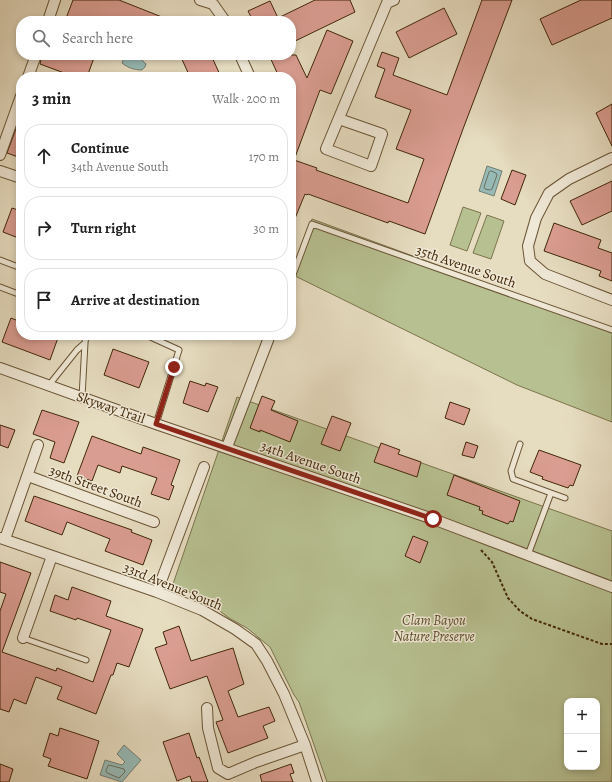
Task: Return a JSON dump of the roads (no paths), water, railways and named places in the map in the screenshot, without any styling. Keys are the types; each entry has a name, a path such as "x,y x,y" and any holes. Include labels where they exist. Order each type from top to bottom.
{"street":[{"path":"50,16 55,0"},
{"path":"200,0 213,4 221,16"},
{"path":"339,119 382,134 372,166 326,149 389,1"},
{"path":"30,72 34,60"},
{"path":"242,60 248,72"},
{"path":"0,155 16,110"},
{"path":"612,158 569,179 550,193 536,218 528,246 530,261 544,274 612,300"},
{"path":"0,171 16,176"},
{"path":"226,447 268,340"},
{"name":"34th Avenue South","path":"0,368 156,424 433,519 612,587"},
{"name":"39th Street South","path":"3,539 28,476 38,445"},
{"path":"157,592 204,467"},
{"name":"39th Street South","path":"28,476 154,522"},
{"name":"33rd Avenue South","path":"3,539 157,592 202,610 235,629 256,644 267,661 284,694 305,744 317,782"},
{"path":"24,638 52,556"},
{"path":"207,708 208,728 218,768 228,774 305,744"}],"lane":[{"name":"35th Avenue South","path":"296,267 312,224 612,330"},
{"path":"0,260 16,266"},
{"path":"0,287 16,293"},
{"path":"82,397 85,340"},
{"path":"156,424 179,350 157,340"},
{"path":"49,385 72,356 85,343"},
{"path":"520,444 511,471 512,478 565,498"},
{"path":"528,555 551,493"},
{"path":"24,638 86,660"}],"water":[{"path":"123,60 142,60 146,64 142,70 139,70 122,63"},
{"path":"487,166 502,171 494,196 479,191"},
{"path":"124,745 141,760 122,782 100,775 105,760 122,765 125,762 117,754"}],"park label":[{"name":"Clam Bayou Nature Preserve","path":"434,628"}]}
